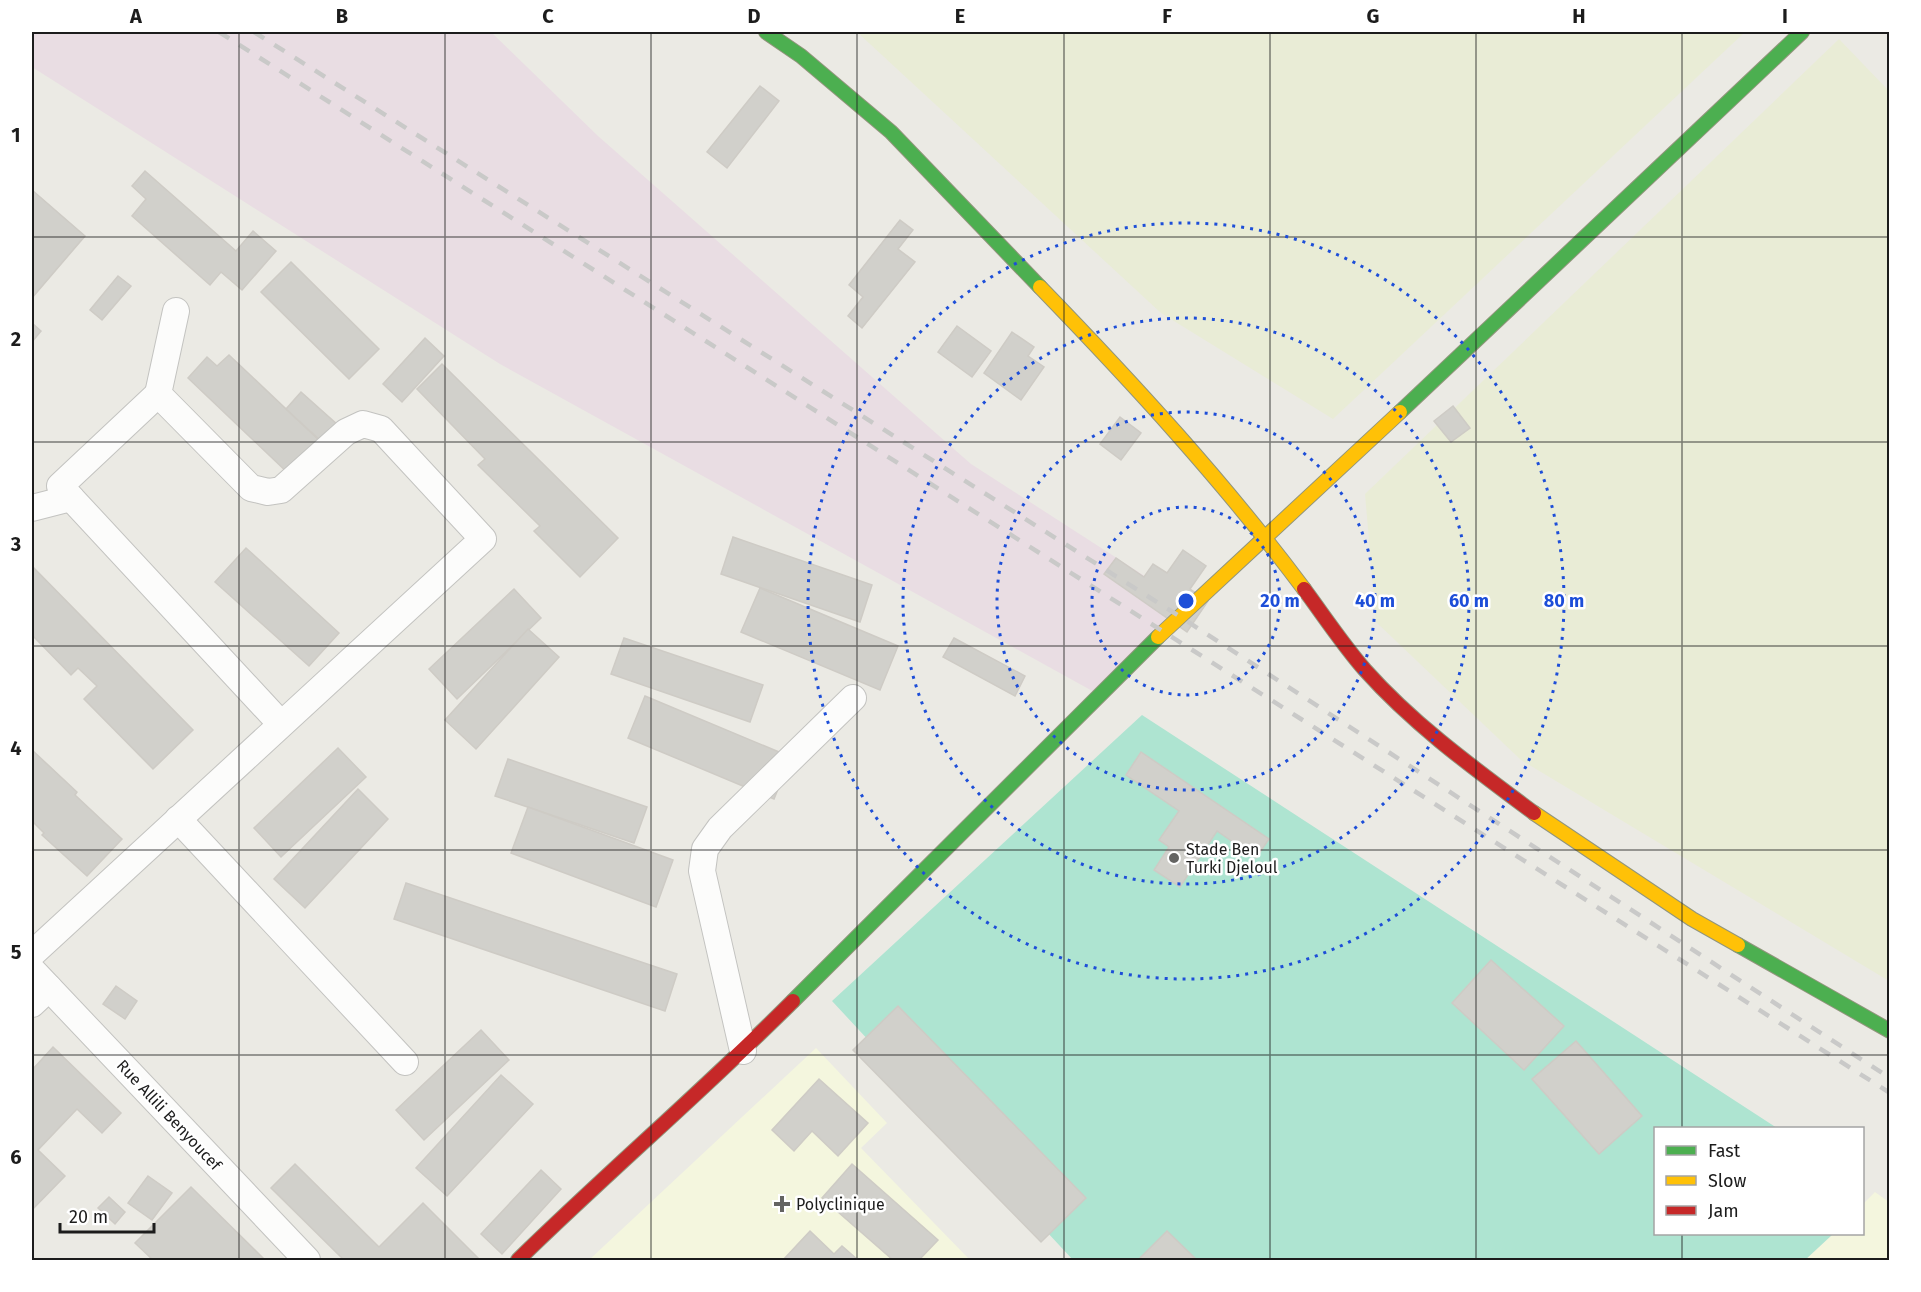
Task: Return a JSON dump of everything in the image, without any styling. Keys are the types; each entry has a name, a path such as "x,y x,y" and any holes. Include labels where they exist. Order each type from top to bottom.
{"main road":[{"path":"766,32 801,56 891,132 1122,372 1266,538 1364,669 1404,710 1476,770 1554,828 1692,919 1890,1031"},
{"path":"518,1260 585,1195 743,1051 1179,616 1266,538 1802,32"}],"street":[{"path":"176,311 158,394 60,486 281,724"},
{"path":"32,954 483,539 381,429 363,424 346,432 281,490 268,492 251,488 158,394"},
{"path":"32,508 71,498"},
{"path":"743,1051 702,871 705,849 720,828 853,698"},
{"path":"178,819 405,1062"},
{"name":"Rue Allili Benyoucef","path":"37,987 307,1260"}],"shaded area":[{"path":"32,32 491,32 598,136 971,464 1185,602 1096,693 500,364 32,67"},
{"path":"857,32 1745,32 1333,419 1161,313"},
{"path":"1839,39 1889,91 1889,981 1521,760 1376,622 1365,494"},
{"name":"Polyclinique","path":"816,1048 887,1123 861,1148 970,1260 589,1260"},
{"path":"1875,1192 1889,1202 1889,1260 1805,1260 1832,1235 1864,1235 1864,1203"}],"green space":[{"name":"Stade Ben Turki Djeloul","path":"1142,715 1775,1127 1654,1127 1654,1235 1832,1235 1805,1260 1073,1260 832,1001"}],"building":[{"path":"760,86 779,101 727,168 707,152"},
{"path":"145,171 236,251 253,231 276,251 242,290 221,272 210,285 132,216 146,199 132,186"},
{"path":"32,190 85,236 32,298"},
{"path":"900,220 913,230 898,249 915,262 862,328 848,316 863,297 849,285"},
{"path":"291,262 379,349 349,379 261,292"},
{"path":"118,276 131,286 102,320 90,310"},
{"path":"32,323 41,331 32,342"},
{"path":"957,326 991,351 972,377 938,352"},
{"path":"1012,332 1034,347 1028,356 1044,367 1021,400 984,373"},
{"path":"425,338 444,356 402,402 383,384"},
{"path":"229,355 322,443 291,476 188,378 207,357 217,366"},
{"path":"442,364 618,538 580,577 534,531 540,526 478,465 485,459 417,389"},
{"path":"301,392 338,425 322,442 286,409"},
{"path":"1453,406 1470,428 1451,442 1434,421"},
{"path":"1120,417 1141,433 1121,460 1100,444"},
{"path":"733,537 872,585 860,622 721,574"},
{"path":"246,548 339,633 309,666 215,582"},
{"path":"1183,550 1206,566 1190,589 1208,601 1187,632 1104,574 1116,558 1144,577 1153,564 1167,573"},
{"path":"32,566 193,730 153,769 84,699 97,686 78,668 71,675 32,635"},
{"path":"760,588 898,646 880,690 741,632"},
{"path":"514,589 541,618 457,699 429,669"},
{"path":"528,629 559,657 476,749 445,720"},
{"path":"624,638 763,685 750,722 611,674"},
{"path":"954,638 1025,676 1015,696 943,657"},
{"path":"645,696 791,757 774,799 628,738"},
{"path":"338,748 366,777 281,857 254,828"},
{"path":"32,750 122,839 87,876 42,835 44,833 32,821"},
{"path":"1141,752 1269,839 1256,858 1217,831 1180,887 1154,870 1169,847 1159,840 1179,811 1126,775"},
{"path":"508,759 647,807 634,843 495,796"},
{"path":"358,789 388,819 305,908 274,879"},
{"path":"528,807 673,860 656,907 511,853"},
{"path":"406,883 677,974 665,1011 394,919"},
{"path":"1491,960 1564,1026 1524,1070 1452,1003"},
{"path":"116,986 137,1001 125,1019 103,1004"},
{"path":"898,1006 1086,1198 1041,1242 853,1050"},
{"path":"481,1030 509,1060 424,1140 396,1110"},
{"path":"1576,1041 1642,1116 1599,1154 1532,1079"},
{"path":"53,1047 121,1113 102,1133 77,1109 38,1150 65,1176 32,1210 32,1070"},
{"path":"501,1075 533,1104 447,1196 416,1168"},
{"path":"819,1079 868,1123 838,1156 812,1131 794,1151 772,1130"},
{"path":"295,1164 379,1247 423,1203 480,1260 344,1260 271,1188"},
{"path":"852,1164 938,1240 919,1260 893,1260 822,1198"},
{"path":"541,1170 561,1189 502,1254 481,1234"},
{"path":"148,1176 172,1193 152,1220 128,1203"},
{"path":"191,1187 265,1260 153,1260 135,1243"},
{"path":"109,1197 125,1212 115,1224 98,1208"},
{"path":"810,1231 834,1254 842,1246 858,1260 783,1260"},
{"path":"1167,1231 1197,1260 1138,1260"}],"railway":[{"path":"219,32 1890,1093"},
{"path":"254,32 1179,616 1890,1078"}],"traffic: fast":[{"path":"766,32 801,56 891,132 1040,287"},
{"path":"1400,412 1802,32"},
{"path":"793,1001 1158,637"},
{"path":"1738,945 1890,1031"}],"traffic: slow":[{"path":"1040,287 1177,434 1274,549 1304,589"},
{"path":"1158,637 1400,412"},
{"path":"1534,813 1692,919 1738,945"}],"traffic: jam":[{"path":"1304,589 1349,651 1384,690 1424,728 1534,813"},
{"path":"518,1260 793,1001"}],"place":[{"name":"Stade Ben Turki Djeloul","path":"1174,858"},
{"name":"Polyclinique","path":"782,1204"}]}
